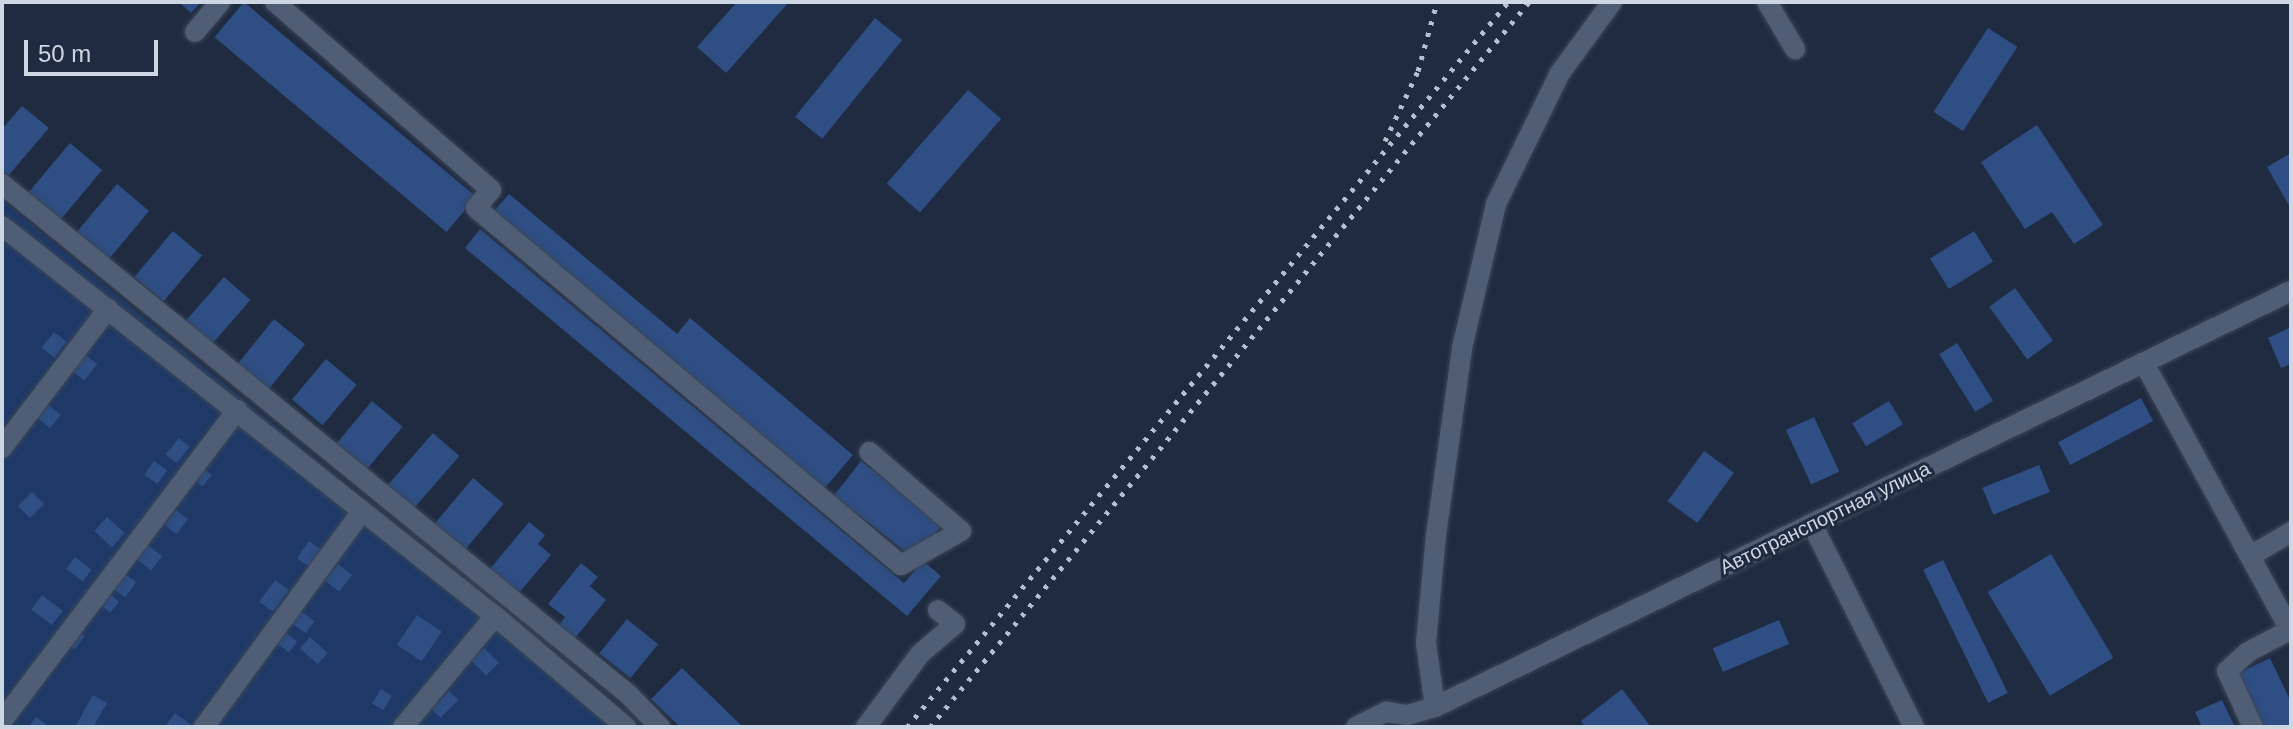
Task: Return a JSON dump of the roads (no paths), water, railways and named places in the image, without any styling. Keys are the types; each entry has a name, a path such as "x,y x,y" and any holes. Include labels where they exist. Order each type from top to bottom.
{"street":[{"path":"195,32 220,2"},
{"path":"275,2 491,190 476,208 901,565 961,531 869,452"},
{"path":"1435,707 1426,643 1436,536 1462,348 1496,204 1560,73 1612,2"},
{"path":"1767,2 1795,49"},
{"path":"2,184 628,694 660,727"},
{"path":"2,226 495,616 626,727"},
{"name":"Автотранспортная улица","path":"1356,727 1386,712 1408,715 1435,707 2291,291"},
{"path":"2,448 108,309"},
{"path":"2144,363 2291,631 2248,652 2227,671 2253,727"},
{"path":"2,721 237,410"},
{"path":"204,727 362,511"},
{"path":"1812,524 1914,727"},
{"path":"2250,556 2291,532"},
{"path":"866,727 920,654 955,624 938,610"},
{"path":"403,727 495,616"}],"railway":[{"path":"1385,141 1418,71 1437,2"},
{"path":"907,727 1508,2"},
{"path":"930,727 1529,2"}]}
